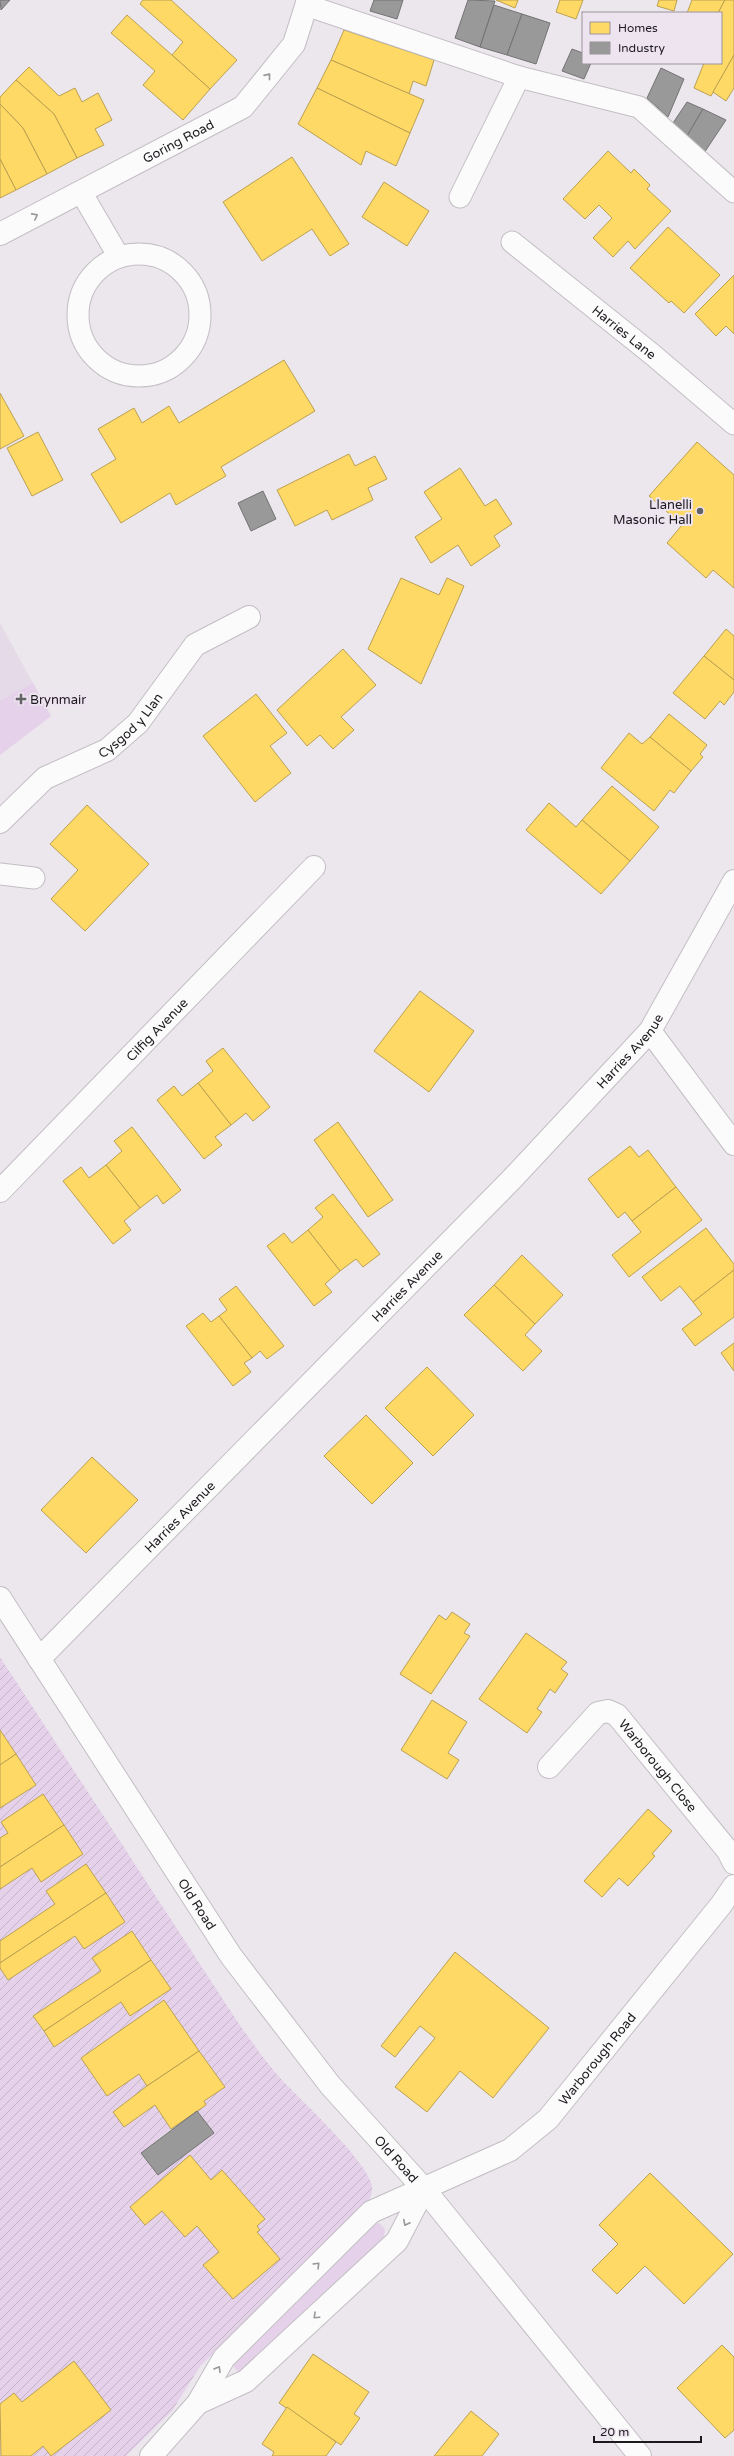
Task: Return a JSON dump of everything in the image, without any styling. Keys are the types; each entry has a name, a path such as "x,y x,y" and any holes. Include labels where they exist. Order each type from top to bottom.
{"street":[{"name":"Goring Road","path":"0,234 243,107 294,44 307,2"},
{"name":"Cysgod y Llan","path":"0,822 45,778 107,750 138,723 195,645 249,617"},
{"name":"Cilfig Avenue","path":"0,1191 314,868"},
{"name":"Harries Avenue","path":"39,1659 512,1179 650,1031 734,881"},
{"path":"650,1031 734,1144"},
{"name":"Old Road","path":"0,1598 231,1956 330,2085 424,2189 640,2456"},
{"name":"Warborough Close","path":"549,1767 598,1713 608,1711 617,1715 731,1857"},
{"name":"Warborough Road","path":"424,2189 510,2150 548,2119 721,1905 734,1886"},
{"name":"Old Road","path":"198,2403 246,2381 397,2241 424,2189"},
{"name":"Old Road","path":"150,2456 198,2403 224,2358 371,2212 424,2189"}],"lane":[{"path":"307,2 520,77 639,107 734,192"},
{"path":"460,197 520,77"},
{"path":"80,192 119,257"},
{"name":"Harries Lane","path":"512,242 653,355 734,424"},
{"path":"140,254 161,258 179,269 193,286 198,299 200,305 199,327 192,347 178,362 160,373 141,376 122,374 104,365 90,352 81,335 78,316 80,297 89,280 98,271 119,257 140,254"},
{"path":"0,874 34,878"}],"shaded area":[{"name":"Brynmair","path":"0,623 51,716 0,755"},
{"name":"Brynmair","path":"33,683 51,716 0,755 0,701"},
{"path":"0,1657 239,2024 276,2073 347,2147 368,2175 372,2186 370,2199 360,2217 201,2365 172,2411 126,2456 0,2456 0,1968 8,1980 75,1936 84,1949 125,1922 86,1865 46,1891 55,1904 0,1941 0,1889 32,1868 41,1881 82,1854 43,1794 1,1822 8,1833 0,1838 0,1808 36,1785 0,1730","holes":["132,1931 171,1989 121,2002 54,2047 33,2016 101,1971 92,1958","164,2000 224,2087 204,2101 197,2111 214,2133 158,2175 141,2153 171,2129 155,2105 124,2127 113,2112 147,2086 139,2074 107,2095 81,2058"]},
{"path":"379,2223 385,2229 384,2237 246,2370 240,2371 235,2369 233,2365 373,2224"}],"building: Homes":[{"path":"143,0 171,0 237,60 210,89 172,55 183,42 140,4"},
{"path":"496,0 518,0 515,8"},
{"path":"560,0 583,0 576,19 556,12"},
{"path":"659,0 677,0 674,11 657,6"},
{"path":"692,0 725,0 719,12 687,12"},
{"path":"725,0 734,0 734,55 711,96 694,88 704,64 722,64 722,12 719,12"},
{"path":"127,15 210,89 183,120 143,85 155,71 111,33"},
{"path":"344,30 434,60 426,86 413,81 409,94 331,60"},
{"path":"734,55 734,88 726,101 713,92"},
{"path":"331,60 424,100 410,133 317,88"},
{"path":"29,67 59,96 75,88 82,102 98,93 112,120 95,129 104,145 77,158 54,114 16,80"},
{"path":"16,80 54,114 77,158 47,174 23,128 0,104 0,97"},
{"path":"317,88 410,133 396,166 366,151 361,165 298,124"},
{"path":"0,104 23,128 47,174 16,190 0,159"},
{"path":"608,151 631,173 634,169 650,185 647,189 671,211 635,249 628,241 613,257 593,238 612,218 599,205 585,219 563,199"},
{"path":"292,157 349,244 330,256 312,229 262,261 223,202"},
{"path":"0,159 16,190 0,198"},
{"path":"384,182 429,211 407,246 362,217"},
{"path":"668,227 720,275 684,313 671,301 669,303 630,268"},
{"path":"734,275 734,334 726,326 716,336 695,314"},
{"path":"284,360 315,411 221,467 226,476 176,505 170,493 121,523 91,474 116,459 98,429 134,408 142,423 169,406 179,423"},
{"path":"0,393 24,436 0,449"},
{"path":"38,432 63,480 32,496 7,448"},
{"name":"Llanelli Masonic Hall","path":"697,442 734,475 734,588 713,570 706,578 667,543 682,525 649,496"},
{"path":"349,454 355,466 375,456 387,479 368,488 373,500 332,520 327,510 295,526 277,490"},
{"path":"460,468 485,506 496,499 512,524 494,536 500,546 471,566 458,545 431,563 415,537 442,519 424,492"},
{"path":"401,578 439,595 447,578 464,586 421,684 368,649"},
{"path":"726,629 734,636 734,680 704,656"},
{"path":"343,649 376,685 341,717 354,730 333,749 320,735 307,746 277,710"},
{"path":"704,656 734,680 734,692 724,705 720,701 705,719 673,693"},
{"path":"256,694 287,733 270,746 291,773 255,802 203,736"},
{"path":"669,714 707,745 700,754 703,757 691,771 650,737"},
{"path":"629,733 642,744 650,737 691,771 674,793 670,790 654,811 601,768"},
{"path":"612,786 659,827 630,861 582,820"},
{"path":"549,803 576,827 582,820 630,861 601,894 526,830"},
{"path":"87,805 149,864 85,931 51,899 78,870 50,844"},
{"path":"420,991 474,1031 429,1092 374,1051"},
{"path":"223,1048 270,1107 253,1121 246,1113 231,1125 198,1083 213,1071 206,1061"},
{"path":"198,1083 231,1125 215,1137 222,1145 204,1159 157,1100 174,1086 182,1096"},
{"path":"338,1122 393,1200 368,1217 314,1140"},
{"path":"132,1127 181,1190 163,1204 157,1195 140,1208 106,1165 122,1151 114,1141"},
{"path":"630,1146 639,1157 648,1150 676,1187 632,1221 625,1212 618,1218 588,1179"},
{"path":"106,1165 140,1208 124,1221 131,1230 113,1244 63,1181 81,1167 89,1178"},
{"path":"676,1187 702,1220 629,1277 612,1255 641,1232 632,1221"},
{"path":"333,1194 380,1254 363,1267 356,1259 340,1271 308,1230 323,1217 315,1208"},
{"path":"706,1228 734,1264 734,1270 693,1302 680,1286 661,1301 642,1277"},
{"path":"308,1230 340,1271 325,1284 332,1292 314,1306 267,1246 284,1233 292,1243"},
{"path":"522,1255 563,1295 535,1324 494,1285"},
{"path":"734,1270 734,1317 695,1346 682,1329 702,1314 693,1302"},
{"path":"494,1285 535,1324 525,1335 542,1351 523,1371 464,1315"},
{"path":"236,1286 284,1346 267,1359 260,1351 252,1358 219,1316 227,1310 219,1299"},
{"path":"203,1313 211,1322 219,1316 252,1358 244,1363 251,1372 233,1386 186,1326"},
{"path":"734,1343 734,1371 721,1353"},
{"path":"427,1367 474,1415 433,1456 385,1408"},
{"path":"366,1415 413,1463 372,1504 324,1456"},
{"path":"92,1457 138,1500 86,1553 41,1510"},
{"path":"452,1612 470,1624 464,1633 470,1636 431,1694 400,1674 439,1615 446,1620"},
{"path":"526,1633 567,1662 561,1669 568,1674 555,1693 550,1689 537,1709 542,1712 527,1733 479,1699"},
{"path":"432,1700 467,1722 448,1753 459,1760 447,1779 401,1750"},
{"path":"0,1730 16,1754 0,1765"},
{"path":"16,1754 36,1785 0,1808 0,1765"},
{"path":"43,1794 64,1825 0,1867 0,1838 8,1833 1,1822"},
{"path":"648,1809 672,1831 652,1854 655,1856 628,1886 619,1878 602,1897 584,1881"},
{"path":"64,1825 83,1854 41,1882 32,1868 0,1889 0,1867"},
{"path":"86,1864 106,1893 0,1963 0,1941 55,1904 46,1891"},
{"path":"106,1893 125,1922 84,1949 75,1936 8,1980 0,1968 0,1963"},
{"path":"132,1931 151,1960 44,2031 33,2016 101,1971 92,1958"},
{"path":"455,1952 549,2028 493,2098 460,2071 427,2112 395,2087 435,2038 420,2026 395,2057 381,2046"},
{"path":"151,1960 171,1989 130,2016 121,2002 54,2047 44,2031"},
{"path":"164,2000 199,2051 147,2086 139,2074 107,2096 81,2058"},
{"path":"199,2051 225,2087 204,2101 206,2105 171,2129 155,2105 124,2127 113,2112 147,2086"},
{"path":"190,2155 211,2180 222,2170 265,2219 257,2226 260,2230 257,2232 280,2259 233,2299 203,2265 219,2252 197,2226 185,2237 162,2211 145,2225 130,2207"},
{"path":"650,2173 733,2254 684,2304 645,2266 617,2294 592,2270 618,2244 599,2225"},
{"path":"722,2345 734,2357 734,2430 725,2438 677,2388"},
{"path":"313,2354 369,2392 354,2414 360,2418 341,2445 279,2403"},
{"path":"74,2361 111,2410 51,2456 43,2446 31,2456 1,2456 0,2404 14,2393 22,2402"},
{"path":"287,2407 336,2442 326,2456 272,2456 274,2452 262,2444"},
{"path":"471,2411 499,2434 482,2456 434,2456"}],"building: Industry":[{"path":"0,0 10,0 1,10"},
{"path":"374,0 403,0 397,19 370,11"},
{"path":"468,0 495,1 480,47 455,38"},
{"path":"494,5 522,14 507,55 480,47"},
{"path":"522,14 550,23 536,64 507,55"},
{"path":"572,49 582,53 582,64 591,64 584,79 562,71"},
{"path":"661,68 684,79 668,117 647,98"},
{"path":"687,102 703,109 687,136 673,123"},
{"path":"703,109 726,120 704,153 687,136"},
{"path":"263,491 276,519 251,531 238,503"},
{"path":"197,2111 214,2133 158,2175 141,2153"}],"place":[{"name":"Llanelli Masonic Hall","path":"700,511"},
{"name":"Brynmair","path":"21,699"}]}
